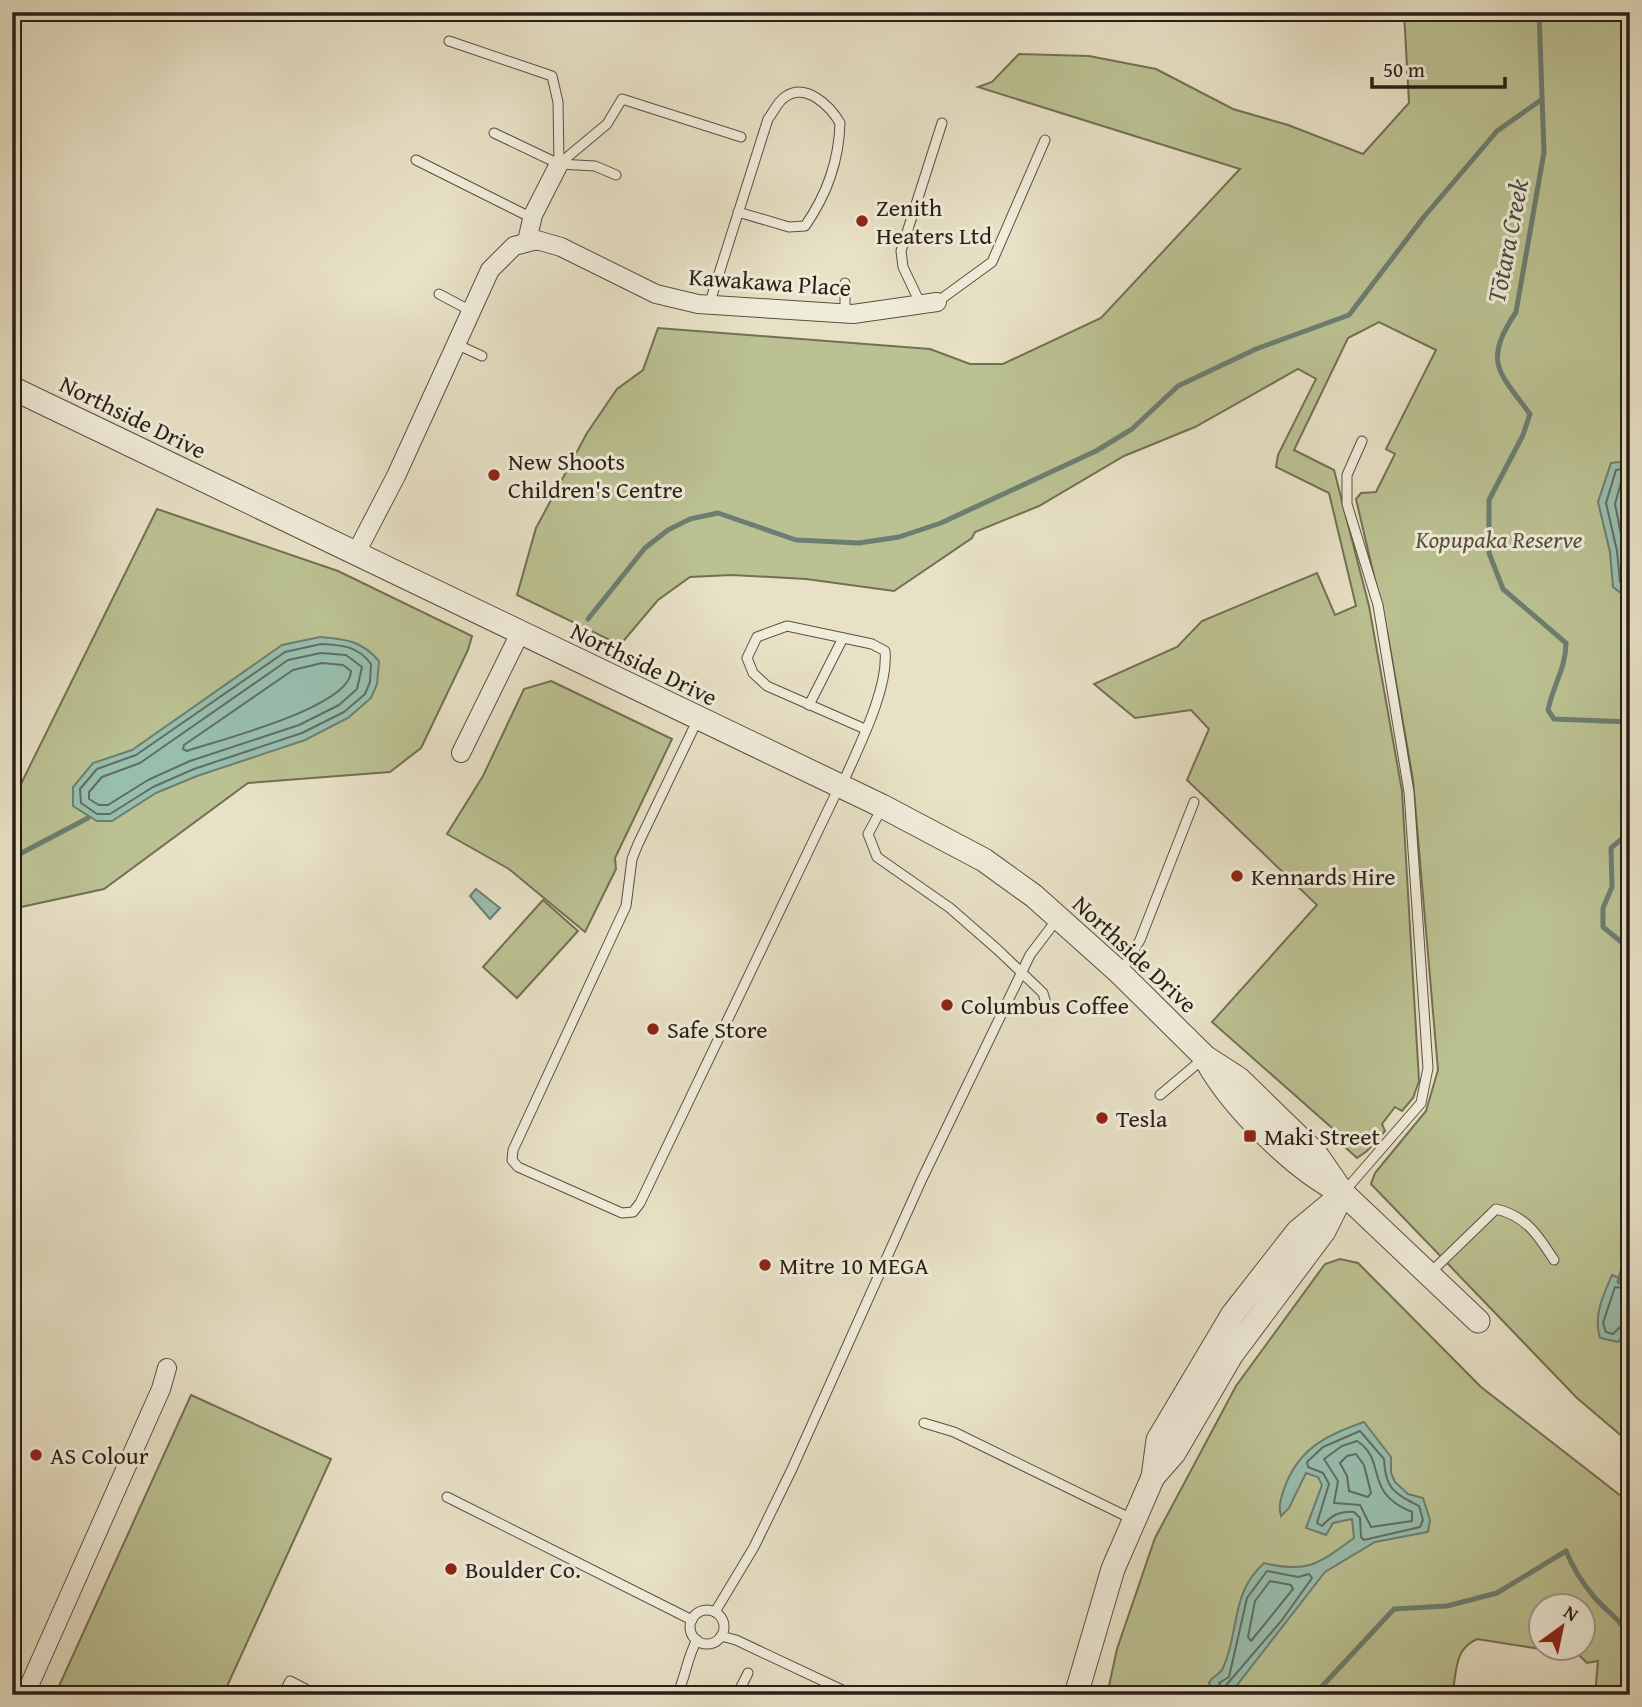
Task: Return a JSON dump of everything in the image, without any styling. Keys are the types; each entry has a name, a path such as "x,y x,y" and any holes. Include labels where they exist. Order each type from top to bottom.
{"street":[{"path":"356,553 396,476 496,260 527,240 533,218 559,164"},
{"name":"Kawakawa Place","path":"527,240 549,242 656,294 679,301 845,314 929,303"},
{"name":"Northside Drive","path":"12,388 882,806 984,860 1059,918 1120,973 1205,1057 1239,1080 1316,1154 1343,1193 1478,1321"},
{"path":"461,753 520,633"},
{"path":"1076,1695 1097,1613 1153,1477 1158,1440 1233,1314 1298,1231 1343,1193"},
{"path":"25,1695 161,1390 167,1368"}],"lane":[{"path":"449,41 552,76 558,102 559,164"},
{"path":"709,305 738,212 768,119 785,96 802,92 820,100 841,123 840,135 820,204 804,226 789,227 738,212"},
{"path":"559,164 607,124 622,99 741,137"},
{"path":"942,123 901,251 903,268 929,303 992,262 1045,140"},
{"path":"494,133 559,164 595,166 617,175"},
{"path":"416,160 533,218"},
{"path":"845,283 845,314"},
{"path":"439,294 471,311"},
{"path":"456,344 482,356"},
{"path":"1343,1193 1420,1103 1429,1068 1409,792 1378,605 1347,504 1347,475 1362,441"},
{"path":"698,719 632,859 626,906 513,1150 512,1160 518,1167 622,1213 633,1212 699,1080 840,787 865,729 887,667 885,651 872,644 787,626 757,637 747,658 753,673 767,687 865,729"},
{"path":"809,705 843,638"},
{"path":"1120,973 1140,940 1194,802"},
{"path":"882,806 868,834 877,857 950,908 1043,993 1047,1007"},
{"path":"715,1612 754,1547 792,1469 922,1179 1021,972 1059,918"},
{"path":"1160,1094 1205,1057"},
{"path":"1429,1274 1496,1209 1513,1213 1536,1231 1553,1260"},
{"path":"924,1423 954,1432 1134,1520"},
{"path":"447,1497 522,1532 692,1620"},
{"path":"721,1636 723,1620 715,1612 704,1610 692,1620 691,1631 697,1640 707,1644 721,1636 736,1640 853,1695"},
{"path":"677,1695 688,1673 691,1651 697,1640"},
{"path":"737,1695 748,1672"},
{"path":"283,1695 290,1681 317,1695"}],"green space":[{"name":"Kopupaka Reserve","path":"1404,12 1630,12 1630,1443 1577,1398 1371,1184 1375,1173 1426,1111 1438,1070 1413,780 1388,636 1356,499 1361,493 1376,492 1395,454 1386,449 1436,350 1379,322 1348,338 1294,450 1334,470 1369,606 1402,791 1419,1081 1413,1098 1402,1111 1395,1107 1382,1124 1385,1131 1357,1158 1336,1139 1340,1135 1212,1022 1317,905 1187,780 1209,729 1191,710 1135,718 1094,684 1177,647 1202,621 1317,573 1335,615 1356,606 1329,493 1276,467 1278,455 1316,379 1298,369 1195,427 1124,456 1039,506 975,532 972,538 894,591 806,579 732,575 690,577 658,600 620,645 517,595 536,528 587,433 617,389 643,370 658,328 930,349 970,364 1003,364 1101,318 1240,169 978,87 992,82 1019,54 1089,56 1156,69 1233,109 1288,125 1363,154 1409,103"},
{"path":"157,509 338,571 472,636 468,650 421,748 390,772 248,783 104,889 12,909 12,802"},
{"path":"551,681 672,739 615,858 616,869 585,932 509,869 447,834 483,776 524,689"},
{"path":"543,900 578,931 517,998 483,967"},
{"path":"1340,1259 1358,1263 1481,1387 1630,1503 1630,1695 1595,1695 1598,1661 1596,1592 1526,1592 1526,1647 1477,1639 1461,1654 1453,1690 1442,1688 1440,1695 1107,1695 1117,1649 1155,1538 1236,1386 1325,1264"},
{"path":"191,1395 331,1459 223,1695 55,1695"}],"water":[{"path":"1630,461 1630,600 1613,587 1610,552 1598,502 1611,463"},
{"path":"320,637 353,642 373,654 379,661 377,684 371,698 348,718 305,740 197,776 156,793 112,821 97,821 73,806 73,787 93,763 132,750 282,645"},
{"path":"476,889 500,908 490,919 470,896"},
{"path":"1612,1275 1628,1282 1627,1330 1618,1342 1600,1338 1598,1330 1600,1306"},
{"path":"1364,1422 1391,1457 1391,1473 1395,1482 1408,1494 1423,1498 1430,1520 1428,1532 1375,1542 1325,1572 1230,1694 1215,1695 1209,1683 1223,1668 1241,1600 1253,1575 1264,1563 1292,1567 1313,1564 1354,1538 1352,1519 1333,1523 1326,1535 1306,1528 1322,1485 1318,1477 1306,1473 1289,1508 1281,1516 1280,1505 1290,1475 1305,1454 1337,1432"}],"waterway":[{"name":"Tōtara Creek","path":"1539,12 1544,152 1516,312 1506,329 1497,355 1503,376 1530,414 1523,435 1489,500 1489,553 1503,589 1566,643 1564,661 1548,710 1554,719 1630,722"},
{"path":"588,619 645,548 668,530 690,519 718,513 796,540 859,543 899,537 941,523 1096,451 1132,429 1178,386 1256,349 1349,315 1423,218 1497,131 1541,100"},
{"path":"12,858 88,818"},
{"name":"Tōtara Creek","path":"1630,832 1611,848 1612,887 1603,908 1603,927 1630,949"},
{"name":"Tōtara Creek","path":"1630,1062 1623,1096 1630,1106"},
{"name":"Tōtara Creek","path":"1619,1282 1630,1244"},
{"path":"1314,1695 1394,1609 1447,1606 1497,1593 1566,1551 1586,1587 1618,1621 1630,1640"}],"place":[{"name":"Zenith Heaters Ltd","path":"862,221"},
{"name":"New Shoots Children's Centre","path":"494,475"},
{"name":"Kennards Hire","path":"1237,876"},
{"name":"Columbus Coffee","path":"947,1005"},
{"name":"Safe Store","path":"653,1029"},
{"name":"Tesla","path":"1102,1118"},
{"name":"Maki Street","path":"1250,1136"},
{"name":"Mitre 10 MEGA","path":"765,1265"},
{"name":"AS Colour","path":"36,1455"},
{"name":"Boulder Co.","path":"451,1569"}]}
